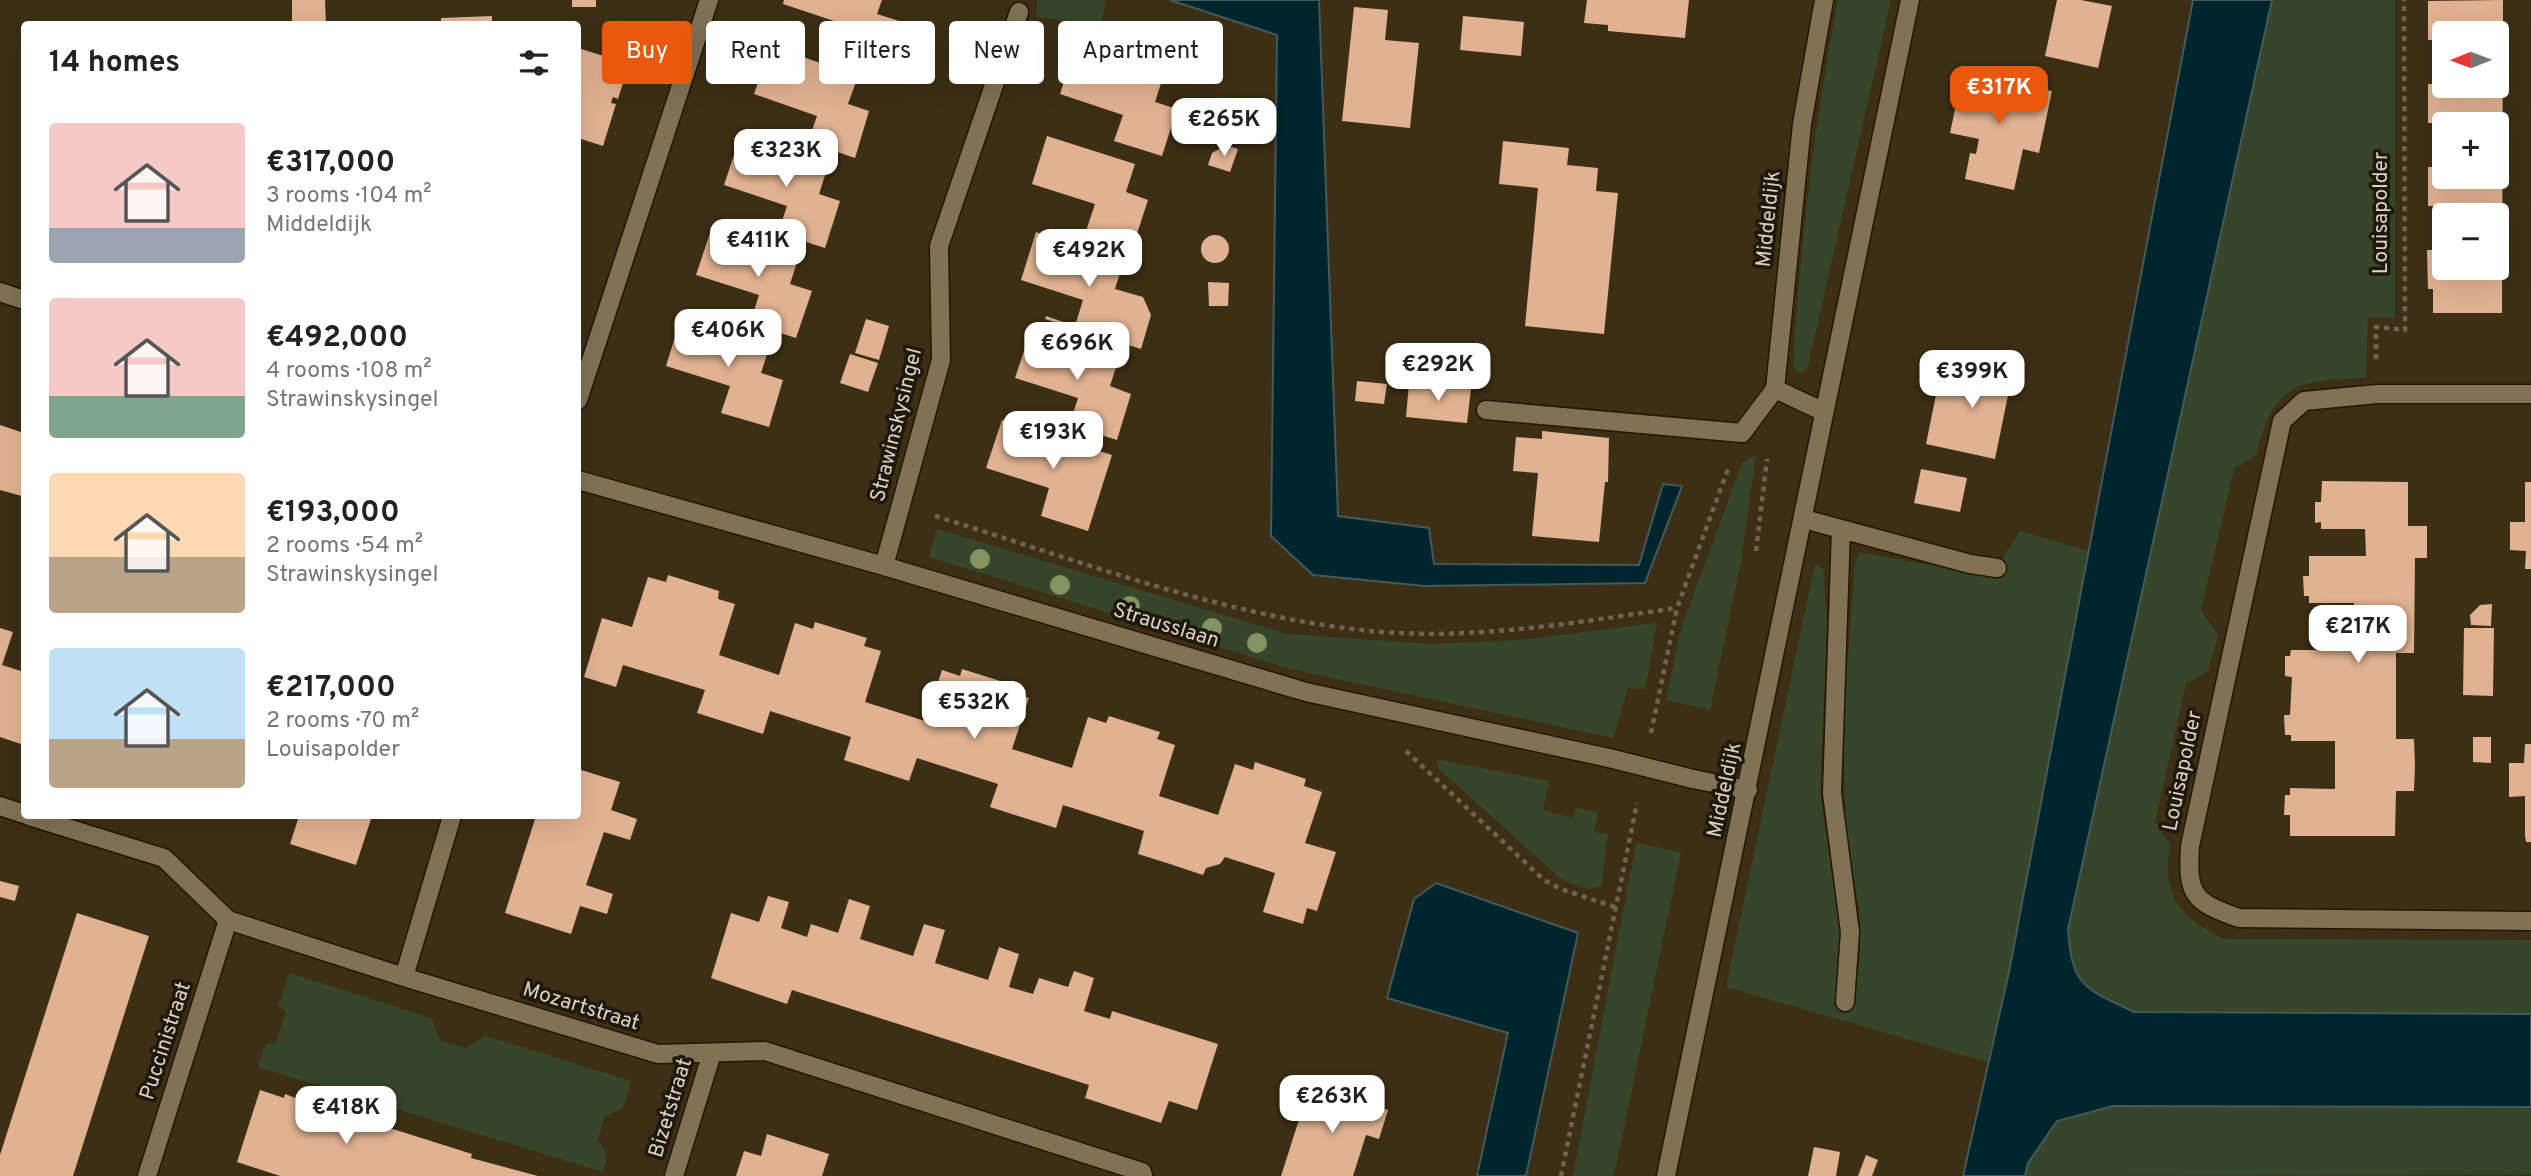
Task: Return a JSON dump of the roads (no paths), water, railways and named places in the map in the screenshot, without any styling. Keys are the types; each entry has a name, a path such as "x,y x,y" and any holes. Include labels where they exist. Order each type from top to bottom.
{"street":[{"path":"581,391 709,0"},
{"name":"Middeldijk","path":"1775,389 1802,124 1824,0"},
{"name":"Middeldijk","path":"1666,1176 1910,0"},
{"name":"Strawinskysingel","path":"884,566 941,360 939,246 1019,12"},
{"path":"0,292 21,299"},
{"path":"1486,410 1742,433 1775,389 1824,412"},
{"name":"Louisapolder","path":"2531,394 2376,394 2304,401 2282,421 2190,846 2188,879 2206,906 2239,918 2531,921"},
{"name":"Strausslaan","path":"581,481 884,566 1306,692 1748,790"},
{"path":"1804,519 1970,564 1997,568"},
{"path":"1841,529 1832,793 1850,932 1845,1002"},
{"name":"Mozartstraat","path":"0,807 21,813"},
{"name":"Mozartstraat","path":"40,819 164,858 228,920 404,977 658,1054 765,1051 1142,1172 1143,1176"},
{"path":"404,977 451,819"},
{"name":"Puccinistraat","path":"147,1176 228,920"},
{"name":"Bizetstraat","path":"674,1176 712,1053"}],"water":[{"path":"1170,0 1319,0 1338,516 1429,528 1434,564 1639,565 1663,484 1682,486 1645,583 1425,586 1313,575 1271,536 1277,35"},
{"path":"2193,0 2272,0 2068,929 2073,963 2077,974 2092,990 2134,1012 2531,1014 2531,1107 2113,1106 2057,1121 2028,1163 2025,1176 1963,1176 2009,972"},
{"path":"1436,883 1578,933 1526,1176 1477,1176 1508,1033 1387,998 1414,899"}]}
